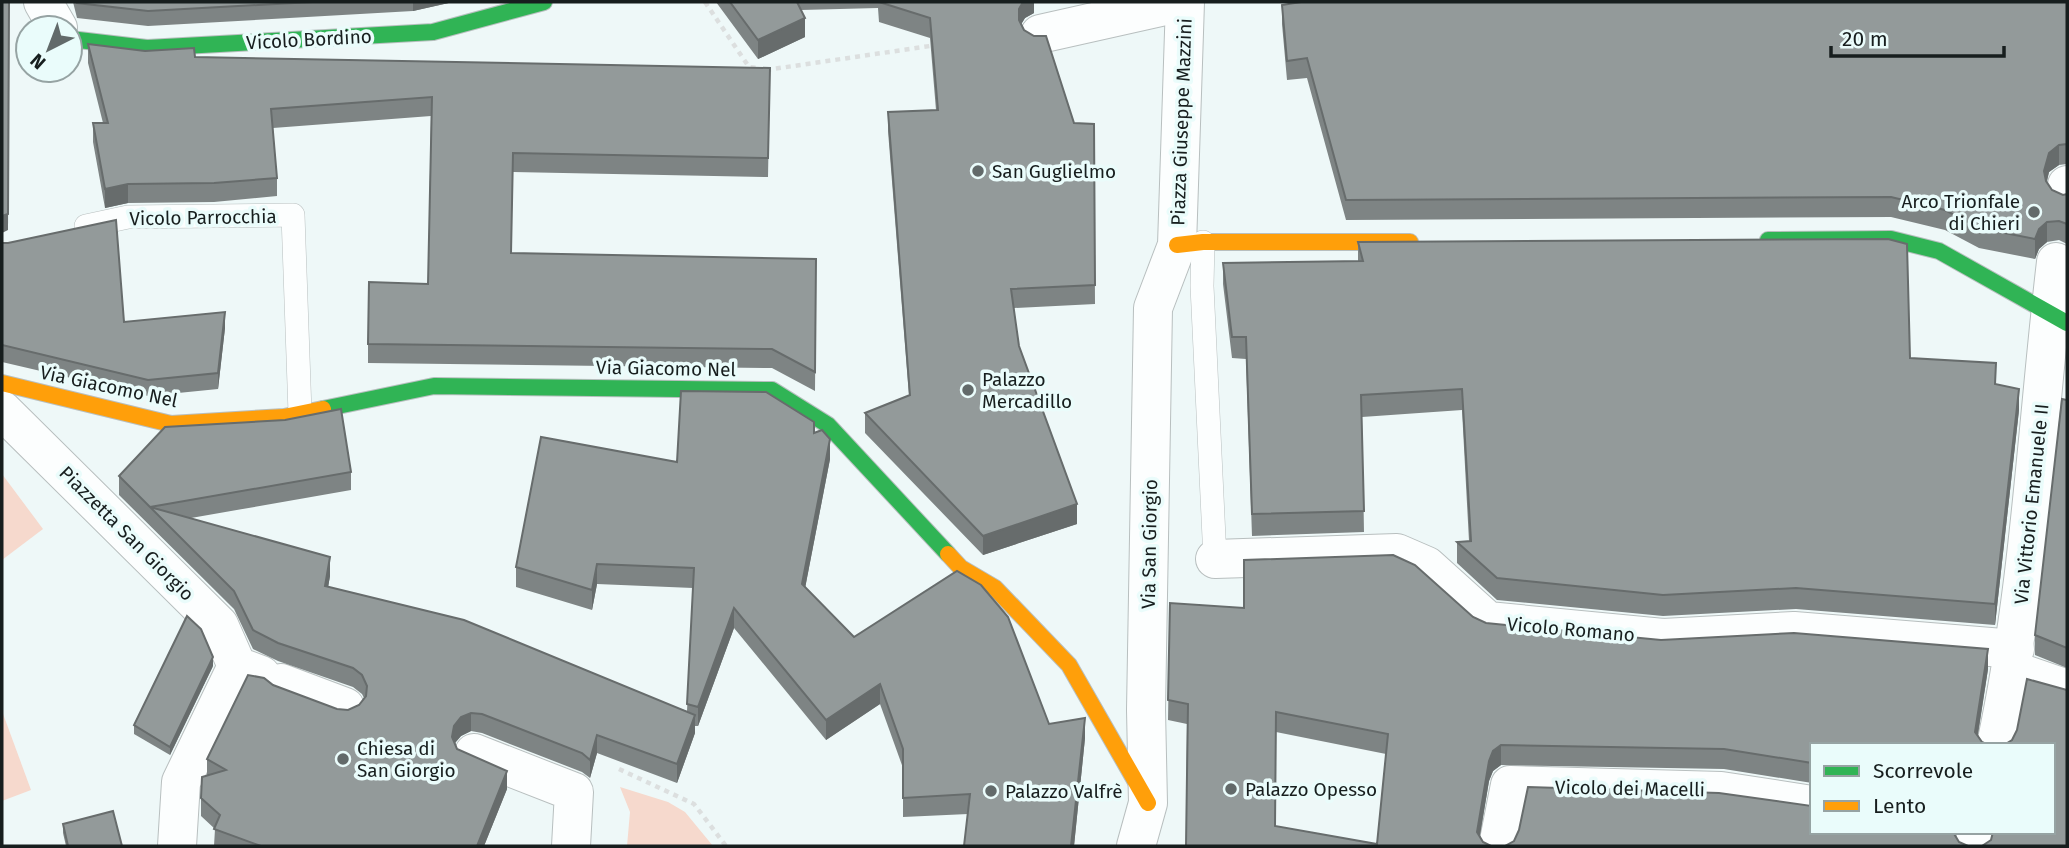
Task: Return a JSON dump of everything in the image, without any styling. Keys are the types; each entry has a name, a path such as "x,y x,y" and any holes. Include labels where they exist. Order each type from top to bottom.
{"street":[{"name":"Vicolo Bordino","path":"84,41 147,48 433,32 544,2"},
{"name":"Piazza Giuseppe Mazzini","path":"1040,34 1184,2 1190,243 1423,242"},
{"path":"1746,240 1898,240 1939,251 2059,320"},
{"name":"Via San Giorgio","path":"1136,846 1148,803 1148,581 1153,308 1190,243"},
{"name":"Via Vittorio Emanuele II","path":"1996,743 2013,660 2059,320 2056,262"},
{"name":"Via Giacomo Nel","path":"2,383 171,424 300,413 434,386 772,390 828,425 961,568 995,588 1069,665 1148,803"},
{"name":"Piazzetta San Giorgio","path":"2,410 219,625 260,674"},
{"name":"Vicolo Romano","path":"1215,559 1397,553 1427,566 1488,621 1663,638 1794,631 2013,660 2067,689"},
{"path":"177,846 181,782 260,674 345,707"},
{"path":"474,753 574,792 571,846"},
{"name":"Vicolo dei Macelli","path":"1499,846 1510,785 1721,791 1810,805"}],"lane":[{"name":"Vicolo Parrocchia","path":"65,231 128,217 293,215 300,413"},
{"name":"Vicolo Romano","path":"1190,243 1202,286 1215,559"}],"path":[{"path":"705,2 749,67 764,70 930,46"},
{"path":"668,789 694,804 726,846"}],"shaded area":[{"path":"2,474 43,529 2,560"},
{"path":"2,711 31,790 2,801"},
{"path":"620,787 668,802 685,812 713,846 627,846 630,812"}],"building":[{"path":"2,2 9,2 8,214 2,216"},
{"path":"77,2 312,2 148,11"},
{"path":"730,2 797,2 805,18 758,40"},
{"path":"879,2 1023,2 1019,9 1019,20 1024,30 1034,36 1046,36 1074,123 1094,124 1095,285 1011,289 1019,346 1077,504 983,536 865,413 910,395 888,112 938,110 930,18"},
{"path":"1301,2 2067,2 2067,144 2059,145 2049,153 2044,171 2052,190 2067,194 2067,224 2059,221 2047,222 2039,229 2035,239 1979,228 1945,210 1891,197 1346,200 1307,58 1287,61 1282,5"},
{"path":"88,44 145,51 194,48 195,57 770,68 768,158 513,153 511,253 816,259 815,372 772,349 368,344 369,282 428,284 432,97 271,109 277,178 214,183 128,184 105,189 93,123 108,123"},
{"path":"116,220 124,322 225,312 218,373 148,380 2,345 2,243"},
{"path":"1888,239 1907,244 1910,358 1996,363 1995,384 2019,389 1995,604 1796,588 1663,595 1497,578 1457,542 1471,541 1462,389 1361,395 1364,511 1252,514 1246,337 1232,337 1223,263 1363,261 1358,242"},
{"path":"681,391 766,392 814,422 814,433 822,430 830,439 802,584 854,637 957,571 981,585 1008,617 1049,724 1085,718 1071,846 964,846 970,794 903,798 903,749 880,684 826,720 734,608 698,707 687,704 694,568 597,564 592,590 516,567 541,437 677,462"},
{"path":"2062,399 2067,400 2067,648 2035,635"},
{"path":"341,409 351,472 150,507 119,476 165,427 285,420"},
{"path":"150,507 330,557 325,586 464,620 695,715 677,764 597,735 590,760 582,753 482,714 471,713 461,717 454,726 452,737 457,749 507,771 477,846 261,846 214,829 220,815 201,798 202,777 226,770 207,759 248,675 264,678 273,685 337,709 348,710 359,705 366,696 367,686 362,675 353,668 278,643 253,630 234,591"},
{"path":"1393,555 1415,565 1473,617 1486,623 1661,640 1794,633 1988,649 1975,732 1984,743 1810,743 1810,763 1724,749 1501,745 1493,751 1489,761 1477,832 1483,842 1491,846 1186,846 1188,704 1168,700 1170,603 1244,608 1244,560","holes":["1276,712 1388,734 1377,844 1275,826"]},
{"path":"187,616 201,629 213,657 170,747 134,725"},
{"path":"2027,679 2067,690 2067,846 1982,846 1991,840 1992,834 2055,834 2055,743 2007,743 2017,730"},
{"path":"1528,787 1719,793 1810,806 1810,834 1954,834 1959,842 1968,846 1505,846 1514,841"},
{"path":"113,811 122,846 68,846 63,824"}],"traffic: fast":[{"path":"84,41 147,48 433,32 544,2"},
{"path":"1768,240 1891,239 1939,251 2067,323"},
{"path":"323,409 434,386 772,390 828,425 948,554"}],"traffic: slow":[{"path":"1177,245 1203,242 1410,242"},
{"path":"2,383 171,424 284,417 323,409"},
{"path":"948,554 961,568 995,588 1069,665 1148,803"}],"place":[{"name":"San Guglielmo","path":"978,171"},
{"name":"Arco Trionfale di Chieri","path":"2034,212"},
{"name":"Palazzo Mercadillo","path":"968,390"},
{"name":"Chiesa di San Giorgio","path":"343,759"},
{"name":"Palazzo Opesso","path":"1231,789"},
{"name":"Palazzo Valfrè","path":"991,791"}]}
